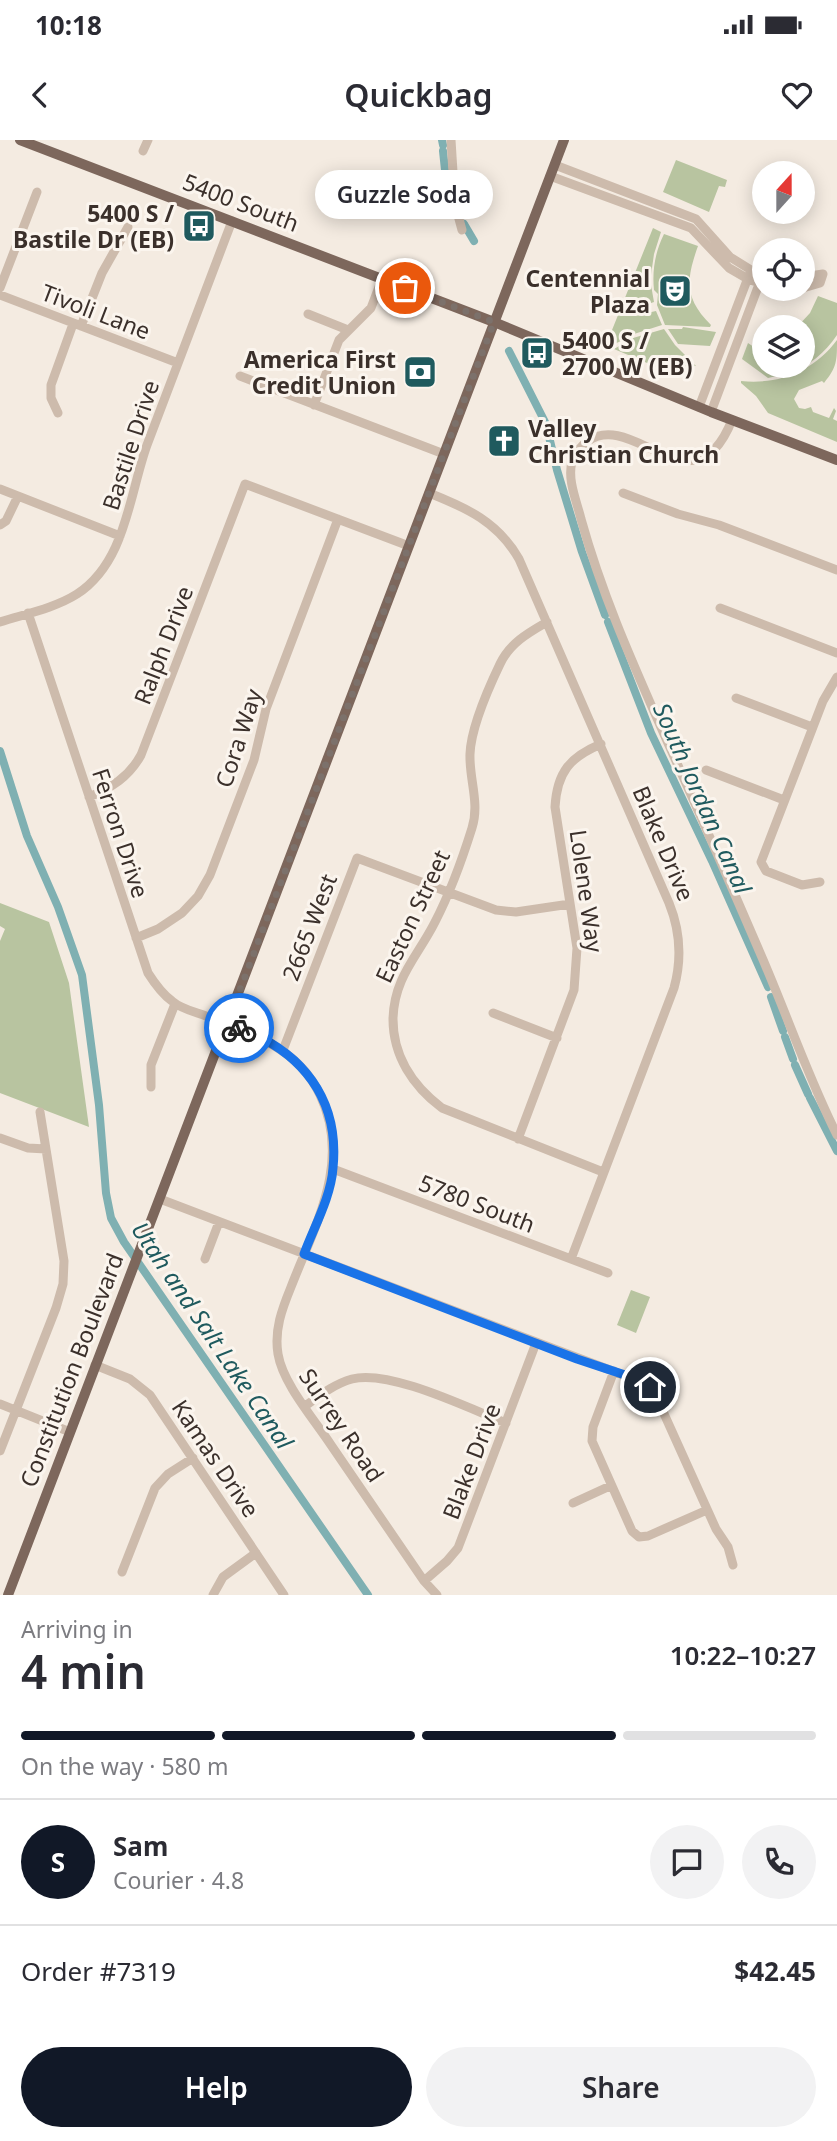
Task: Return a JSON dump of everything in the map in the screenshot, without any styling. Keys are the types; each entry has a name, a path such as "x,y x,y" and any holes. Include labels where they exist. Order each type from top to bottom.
{"main road":[{"name":"5400 South","path":"20,140 494,322 711,412 837,460"},
{"name":"Constitution Boulevard","path":"8,1595 564,140"}],"street":[{"path":"143,151 148,140"},
{"path":"452,140 455,204 462,230"},
{"path":"552,171 696,219 730,257 752,276"},
{"path":"0,288 37,192"},
{"name":"Bastile Drive","path":"0,622 68,599 93,582 111,555 120,536 138,470 232,221"},
{"path":"58,413 51,398 51,385 102,273 128,227"},
{"path":"815,275 823,274 820,283 815,284"},
{"path":"699,407 749,275"},
{"path":"314,405 336,346 371,308 382,279"},
{"name":"Tivoli Lane","path":"0,295 178,363"},
{"path":"711,412 754,301"},
{"path":"308,314 348,330"},
{"path":"240,376 444,454"},
{"path":"732,420 726,435 715,450 707,456 690,460 669,456 615,436 595,438 580,448 575,456 572,480 591,554 613,618 837,1135"},
{"name":"Ralph Drive","path":"89,797 118,782 134,767 141,755 245,484 338,519"},
{"path":"0,489 120,536"},
{"name":"Blake Drive","path":"429,493 470,509 488,521 503,535 519,559 601,744 677,927 678,971 674,988 571,1259"},
{"path":"623,494 678,514 719,525 837,570"},
{"path":"0,525 12,512 18,496"},
{"path":"338,519 409,546"},
{"name":"Cora Way","path":"135,938 176,918 193,902 210,875 254,760 266,709 338,519"},
{"path":"720,608 837,653"},
{"name":"Ferron Drive","path":"28,613 148,973 160,990 175,1004 227,1024"},
{"name":"Easton Street","path":"547,622 520,638 510,648 497,671 478,719 470,754 475,799 474,819 433,926 406,968 398,990 393,1021 399,1054 412,1079 421,1091 442,1108 603,1172"},
{"path":"820,882 802,884 766,871 762,867 763,857 825,695 837,677"},
{"path":"736,698 813,727"},
{"name":"Lolene Way","path":"518,1139 574,990 578,969 555,807 556,794 562,775 571,762 601,744"},
{"path":"706,770 784,800"},
{"name":"2665 West","path":"283,1050 357,858 447,893"},
{"path":"447,893 506,911 537,910 570,904"},
{"path":"151,1087 150,1065 175,1004"},
{"path":"493,1013 557,1038"},
{"name":"Surrey Road","path":"227,1024 257,1035 283,1050 305,1071 320,1095 330,1125 333,1168 327,1192 282,1310 276,1342 284,1373 424,1581 437,1595"},
{"path":"0,1451 63,1284 64,1261 40,1112"},
{"path":"0,1138 28,1148 46,1149"},
{"name":"5780 South","path":"333,1168 608,1273"},
{"path":"160,1199 644,1382 653,1390 707,1510 727,1546 733,1565"},
{"path":"205,1258 219,1222"},
{"name":"Blake Drive","path":"424,1581 458,1548 536,1343"},
{"name":"Kamas Drive","path":"95,1365 130,1379 145,1390 159,1406 285,1595"},
{"path":"614,1371 592,1436 610,1486 632,1531 639,1536 648,1536 707,1510"},
{"path":"305,1406 331,1388 350,1380 382,1377 506,1423"},
{"path":"0,1404 70,1432"},
{"path":"122,1572 155,1488 168,1475 193,1458"},
{"path":"573,1503 610,1486"},
{"path":"213,1595 223,1577 256,1553"}],"green space":[{"path":"676,160 727,180 725,187 719,186 709,212 663,192"},
{"path":"653,228 661,232 651,275 642,276 642,284 651,285 654,302 645,305 647,313 656,311 662,325 634,334 609,347 606,345"},
{"path":"664,234 698,246 691,269 690,288 696,306 710,327 665,325 657,305 658,294 653,283 656,255"},
{"path":"818,296 837,303 837,335 815,359 815,315 808,315"},
{"path":"683,327 716,332 710,346 678,344 668,329"},
{"path":"664,329 675,345 696,366 659,368 614,349 633,338"},
{"path":"837,340 832,372 824,383 822,381 799,390 794,399 799,408 811,407 813,412 829,418 834,408 837,442 768,413 756,396 741,383 782,378 815,378 815,362"},
{"path":"748,343 752,346 752,366 742,359"},
{"path":"0,903 49,922 69,983 89,1127 0,1093 0,941 5,929 0,926"},
{"path":"631,1290 650,1297 636,1333 617,1325"}],"waterway":[{"name":"South Jordan Canal","path":"442,140 443,145"},
{"name":"South Jordan Canal","path":"443,151 448,198"},
{"name":"South Jordan Canal","path":"464,224 474,241"},
{"name":"South Jordan Canal","path":"509,351 546,424 582,552 605,615"},
{"name":"South Jordan Canal","path":"608,622 651,733 768,987"},
{"name":"Utah and Salt Lake Canal","path":"0,751 27,836 58,907 82,975 111,1218 124,1242 368,1595"},
{"name":"South Jordan Canal","path":"771,997 783,1031"},
{"name":"South Jordan Canal","path":"785,1037 793,1059"},
{"name":"South Jordan Canal","path":"795,1065 808,1094"},
{"name":"South Jordan Canal","path":"810,1098 837,1151"}],"way so far":[{"path":"239,1028 227,1024 494,322 405,288"}],"place":[{"name":"5400 S / Bastile Dr (EB)","path":"199,226"},
{"name":"Guzzle Soda","path":"405,288"},
{"name":"Centennial Plaza","path":"675,291"},
{"name":"5400 S / 2700 W (EB)","path":"537,353"},
{"name":"America First Credit Union","path":"420,372"},
{"name":"Valley Christian Church","path":"504,441"}],"route":[{"path":"239,1028 264,1039 293,1058 315,1085 326,1110 333,1147 333,1168 304,1254 577,1359 640,1380 650,1387"}]}
